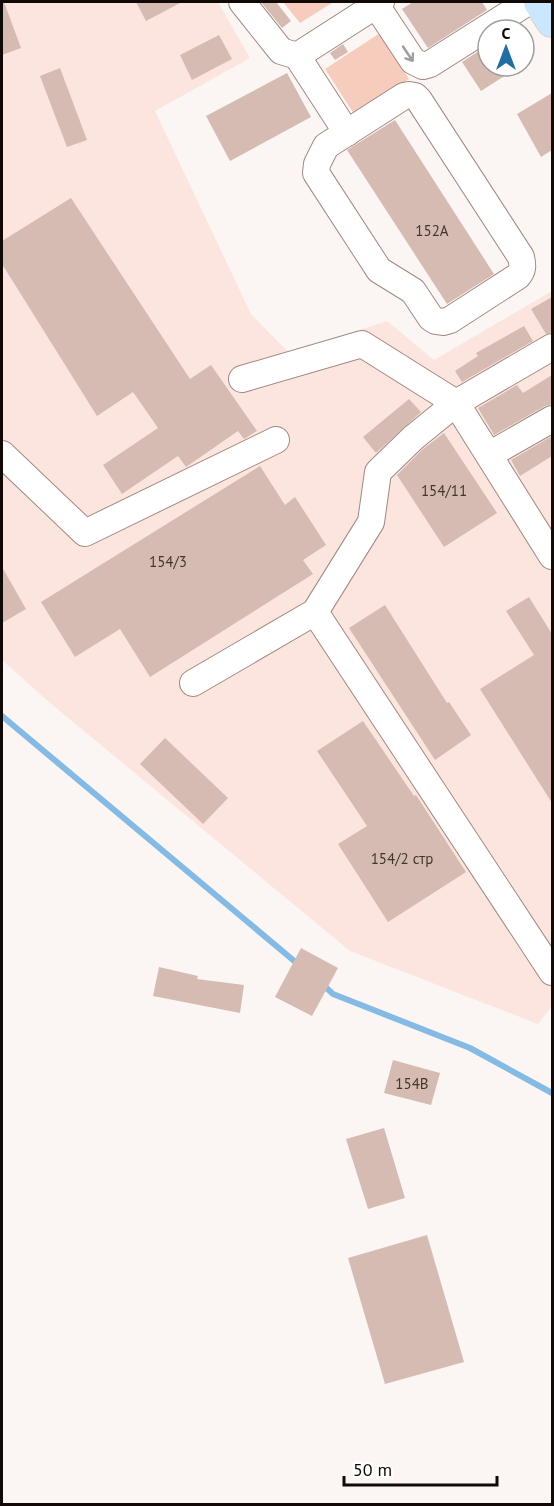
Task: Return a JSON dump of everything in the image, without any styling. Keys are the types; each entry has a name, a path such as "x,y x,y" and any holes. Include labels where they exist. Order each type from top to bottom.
{"main road":[{"path":"540,2 552,21"}],"lane":[{"path":"242,2 281,51 301,53 372,4 413,61 423,66 430,64 528,2"},
{"path":"284,26 347,133"},
{"path":"404,96 415,96 521,257 522,271 518,276 450,320 442,322 431,318 413,291 379,270 316,173 317,164 326,146 347,133 404,96"},
{"path":"242,380 362,344 456,403 552,556"},
{"path":"193,683 315,612 371,522 378,472 413,438 456,403 552,347"},
{"path":"489,455 552,419"},
{"path":"2,454 86,533 276,440"},
{"path":"315,612 552,972"}],"shaded area":[{"path":"2,2 218,2 250,58 155,111 251,314 289,353 387,321 434,360 552,291 552,1006 538,1024 350,951 50,703 2,660"},
{"path":"283,2 331,2 332,3 300,23"},
{"path":"380,33 409,79 354,114 325,69"}],"building":[{"path":"2,2 4,2 21,48 2,55"},
{"path":"136,2 182,2 146,21"},
{"path":"261,2 276,2 291,21 282,28"},
{"path":"413,2 482,2 487,10 428,48 402,9"},
{"path":"219,35 232,59 192,80 180,55"},
{"path":"343,44 348,52 335,60 330,53"},
{"path":"476,53 476,78 501,78 481,91 462,62"},
{"path":"60,68 87,140 67,147 40,76"},
{"path":"287,73 311,117 230,161 206,116"},
{"path":"552,93 552,150 541,157 517,114"},
{"path":"395,120 494,274 447,304 347,150"},
{"path":"71,198 190,379 211,365 257,431 244,439 238,431 186,467 178,456 122,494 103,465 158,428 133,392 97,416 2,264 2,241"},
{"path":"552,297 552,332 546,334 531,309"},
{"path":"524,326 533,341 462,382 455,371 478,356 476,353"},
{"path":"552,375 552,404 494,435 478,408 517,385 523,393"},
{"path":"409,399 421,412 376,453 363,437"},
{"path":"444,433 497,513 444,547 397,475 423,449"},
{"path":"552,436 552,456 520,476 511,460"},
{"path":"260,466 285,505 295,497 326,545 303,560 313,574 150,677 120,629 75,657 41,602"},
{"path":"2,567 26,609 2,623"},
{"path":"529,597 552,634 552,803 480,689 534,655 506,611"},
{"path":"385,605 447,703 449,702 471,735 435,760 349,628"},
{"path":"363,721 414,796 416,795 466,872 388,922 338,844 367,826 317,751"},
{"path":"165,738 228,798 203,824 140,764"},
{"path":"301,948 338,968 312,1016 275,997"},
{"path":"159,967 198,976 197,979 244,985 240,1013 153,996"},
{"path":"393,1060 440,1073 431,1105 384,1093"},
{"path":"384,1128 405,1198 368,1209 346,1139"},
{"path":"427,1235 464,1362 385,1384 348,1258"}],"waterway":[{"path":"2,716 299,965"},
{"path":"321,983 333,994 470,1048 552,1093"}]}
